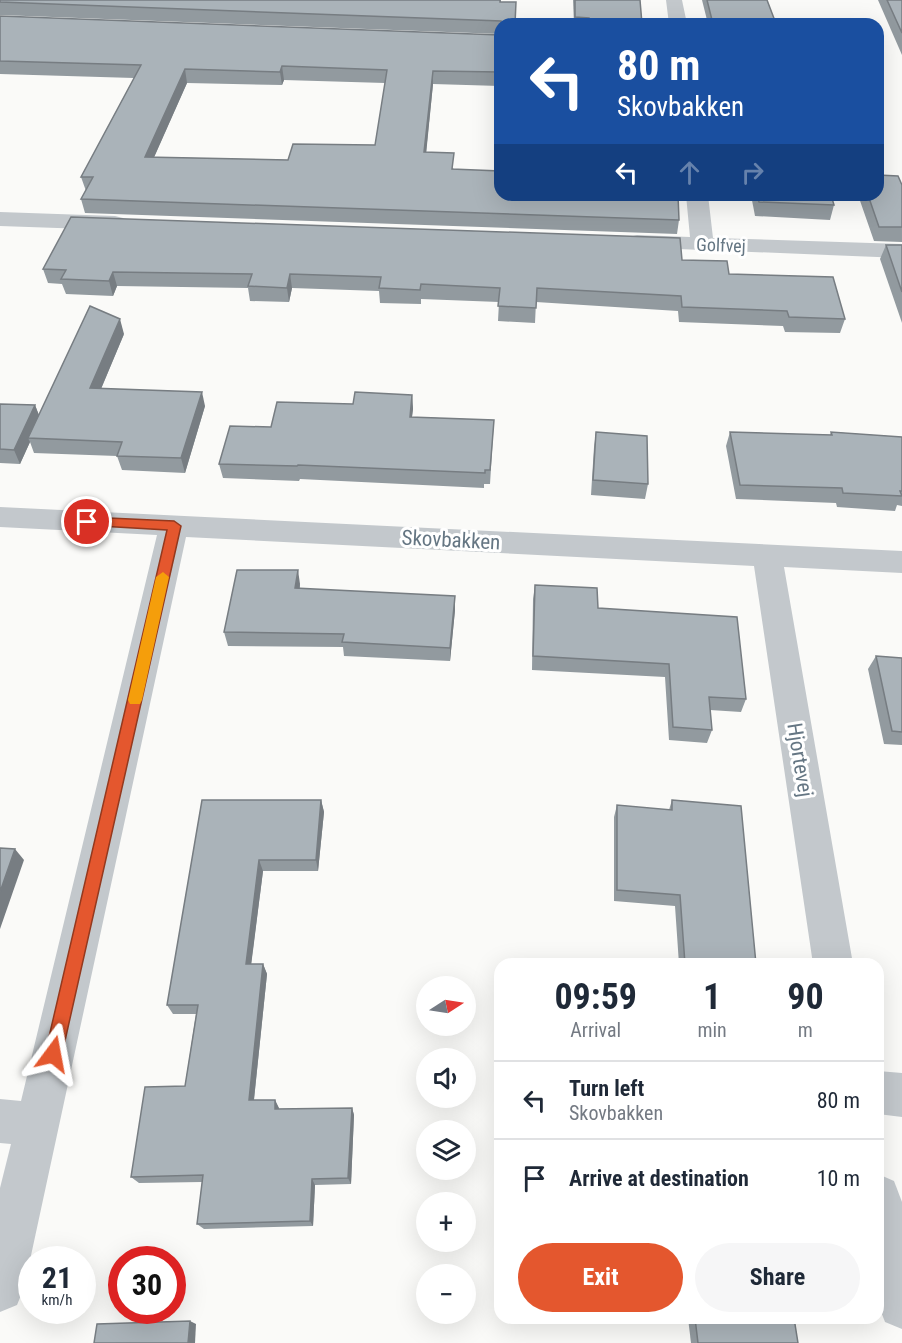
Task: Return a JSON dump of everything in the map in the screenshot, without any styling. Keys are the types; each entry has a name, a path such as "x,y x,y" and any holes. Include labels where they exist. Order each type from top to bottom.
{"street":[{"path":"675,0 677,18"},
{"path":"698,201 702,244"},
{"path":"0,219 131,224"},
{"name":"Golfvej","path":"619,241 902,251"},
{"name":"Skovbakken","path":"0,517 902,562"},
{"path":"0,1288 19,1122 174,526"},
{"name":"Hjortevej","path":"767,555 832,958"},
{"path":"884,1094 902,1095"},
{"path":"884,1224 902,1305"}],"building":[{"path":"0,0 500,0 500,2 516,2 515,18 494,18 494,21 0,2"},
{"path":"575,0 640,0 642,18 575,17"},
{"path":"707,0 767,0 774,18 712,18"},
{"path":"887,0 902,0 902,33"},
{"path":"0,16 494,35 494,72 433,71 424,152 454,153 452,169 494,171 494,201 678,201 679,220 81,199 93,177 81,177 141,65 0,61","holes":["282,66 387,70 375,145 293,144 288,160 145,157 185,69 280,72"]},
{"path":"884,175 898,176 902,185 902,227 879,227 870,201 884,201"},
{"path":"833,201 834,205 759,202"},
{"path":"71,217 680,238 682,260 727,261 729,274 833,277 845,319 789,317 787,311 682,307 681,296 537,288 536,308 498,306 500,288 421,284 420,290 379,288 381,277 290,274 287,288 248,286 252,274 113,272 109,281 61,279 66,270 43,269"},
{"path":"886,245 902,245 902,292"},
{"path":"90,306 120,319 90,388 202,392 181,458 117,456 122,442 28,438"},
{"path":"355,392 412,395 410,417 494,420 490,470 485,470 485,473 219,464 230,426 271,427 277,402 353,404"},
{"path":"0,404 35,405 14,450 0,449"},
{"path":"596,432 647,436 648,484 593,480"},
{"path":"730,432 832,435 831,432 902,437 902,491 900,491 902,496 843,493 842,488 740,485"},
{"path":"237,570 298,570 295,588 455,596 450,648 342,642 344,634 224,632"},
{"path":"535,585 597,588 598,608 737,617 746,699 709,697 712,730 673,727 669,664 533,656"},
{"path":"876,656 902,658 902,732 892,731"},
{"path":"202,800 321,800 316,860 259,860 246,964 263,964 249,1100 275,1100 275,1109 352,1108 348,1178 312,1179 310,1221 197,1224 203,1175 131,1177 145,1087 185,1086 198,1005 167,1005"},
{"path":"672,800 741,806 755,958 685,958 680,895 617,890 617,805 672,810"},
{"path":"0,848 15,849 0,892"},
{"path":"186,1321 190,1321 188,1343 94,1343 97,1324 186,1324"},
{"path":"696,1324 795,1324 798,1343 698,1343"}],"slow traffic":[{"path":"135,700 163,577"}],"route":[{"path":"53,1054 174,526 87,522"}]}
